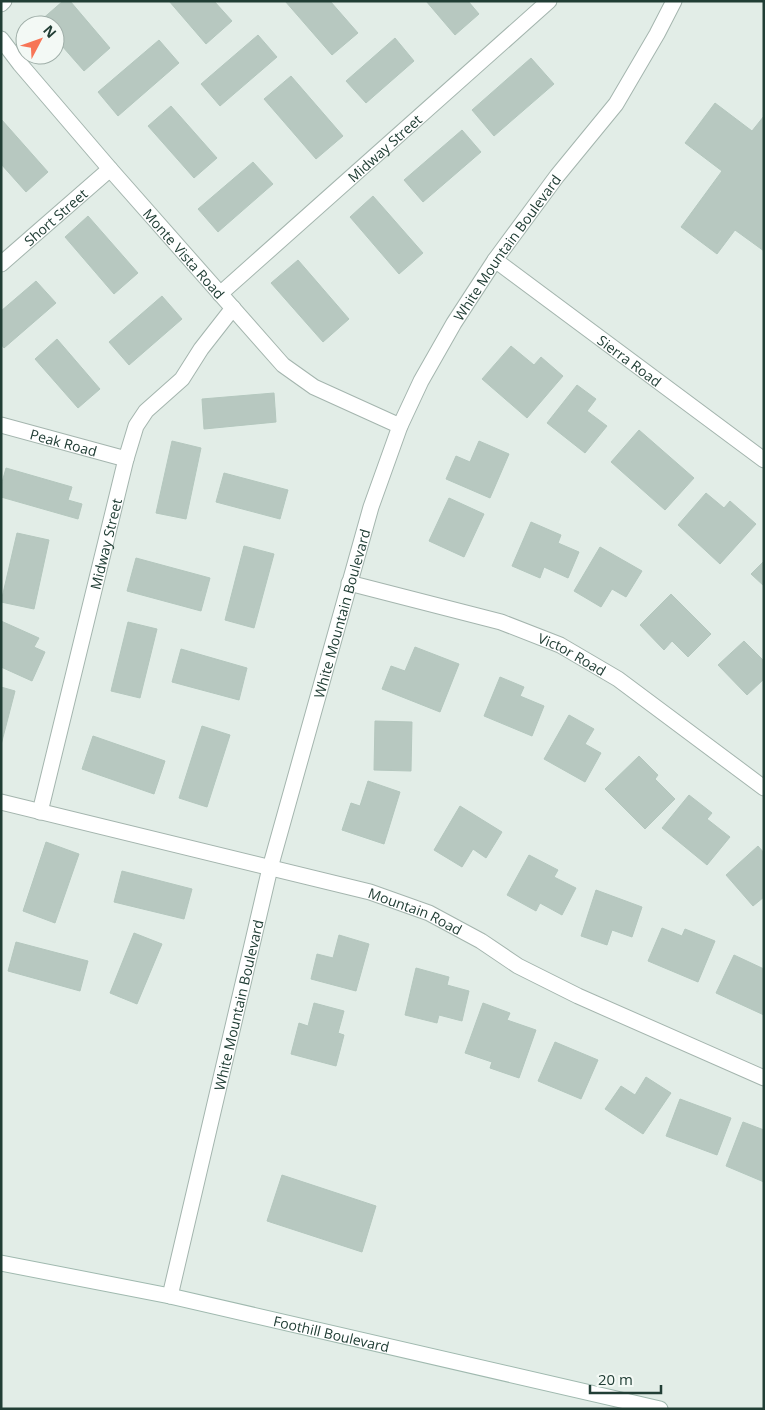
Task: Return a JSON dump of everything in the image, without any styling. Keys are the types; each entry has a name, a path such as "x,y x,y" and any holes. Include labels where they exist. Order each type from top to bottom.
{"street":[{"path":"1,4 4,1"},
{"name":"Midway Street","path":"220,294 549,1"},
{"name":"White Mountain Boulevard","path":"170,1296 270,868 370,507 400,426 426,373 454,324 495,260 558,176 616,104 674,1"},
{"name":"Monte Vista Road","path":"1,40 110,169 283,365 314,387 400,426"},
{"name":"Short Street","path":"1,264 110,169"},
{"name":"Sierra Road","path":"495,260 764,460"},
{"name":"Midway Street","path":"40,812 126,459 136,426 146,411 182,378 201,349 233,308"},
{"name":"Peak Road","path":"1,425 126,459"},
{"name":"Victor Road","path":"349,583 501,622 560,645 618,679 764,788"},
{"name":"Mountain Road","path":"1,802 370,892 430,913 481,941 518,966 570,992 764,1078"},
{"name":"Foothill Boulevard","path":"1,1263 170,1296 636,1406 660,1409"}],"building":[{"path":"63,1 70,1 110,48 84,71 65,49 65,15 47,15"},
{"path":"169,1 214,1 232,21 206,44"},
{"path":"285,1 330,1 358,33 332,55"},
{"path":"426,1 468,1 479,14 455,35"},
{"path":"258,35 277,57 220,106 201,84"},
{"path":"395,38 414,61 366,103 346,81"},
{"path":"159,40 179,63 118,116 98,92"},
{"path":"531,58 554,84 494,136 472,110"},
{"path":"291,76 343,136 316,159 264,99"},
{"path":"715,103 752,131 764,116 764,251 735,230 717,254 681,227 722,171 685,143"},
{"path":"171,106 217,158 194,178 148,126"},
{"path":"1,119 48,172 26,192 1,164"},
{"path":"462,130 481,152 423,202 404,180"},
{"path":"253,162 273,184 218,232 198,209"},
{"path":"373,196 423,253 399,274 350,217"},
{"path":"88,216 138,273 114,294 65,237"},
{"path":"298,260 349,319 323,342 271,283"},
{"path":"36,281 56,303 4,348 1,344 1,311"},
{"path":"162,296 182,319 129,365 109,342"},
{"path":"57,339 100,389 78,408 35,359"},
{"path":"511,346 534,365 541,357 563,376 527,418 482,379"},
{"path":"577,385 596,399 587,411 607,426 585,453 547,423"},
{"path":"274,393 276,422 204,429 202,399"},
{"path":"639,430 694,478 665,510 611,462"},
{"path":"172,441 201,448 186,519 156,513"},
{"path":"479,441 509,454 490,498 446,479 456,456 470,462"},
{"path":"6,468 72,487 68,500 82,504 78,519 1,497 1,486"},
{"path":"224,473 288,490 280,519 216,502"},
{"path":"706,493 724,508 730,501 756,524 720,564 678,525"},
{"path":"449,498 484,514 464,557 429,541"},
{"path":"531,522 561,535 558,543 579,552 568,578 544,567 540,578 512,566"},
{"path":"17,533 49,540 34,609 1,602"},
{"path":"244,546 274,554 254,628 225,620"},
{"path":"600,547 642,571 626,597 612,589 601,607 574,591"},
{"path":"136,558 210,578 201,611 127,591"},
{"path":"764,561 764,586 751,574"},
{"path":"671,594 711,634 688,657 672,641 664,650 640,625"},
{"path":"1,621 39,638 34,647 45,652 32,681 1,667"},
{"path":"128,622 157,629 140,698 111,691"},
{"path":"744,641 764,661 764,679 747,695 718,665"},
{"path":"415,647 459,664 440,712 382,689 391,666 405,671"},
{"path":"181,649 247,668 239,700 172,682"},
{"path":"500,677 524,687 520,696 544,706 532,736 484,716"},
{"path":"1,687 15,691 1,745"},
{"path":"569,715 594,729 585,744 601,753 585,782 544,759"},
{"path":"375,721 412,722 411,771 374,770"},
{"path":"202,726 230,735 207,807 179,798"},
{"path":"93,736 165,761 154,794 82,769"},
{"path":"639,756 658,775 655,779 675,799 645,829 605,789"},
{"path":"368,781 400,792 384,844 342,830 351,803 360,806"},
{"path":"689,795 712,813 707,819 730,837 707,865 662,828"},
{"path":"460,806 502,832 486,858 473,849 462,867 434,850"},
{"path":"46,842 79,854 55,923 23,911"},
{"path":"758,846 764,853 764,897 753,906 726,875"},
{"path":"529,855 558,870 554,877 576,888 562,915 540,903 536,911 507,895"},
{"path":"122,871 192,889 184,919 114,902"},
{"path":"596,890 642,907 632,937 612,930 607,945 581,936"},
{"path":"662,928 682,936 685,929 715,941 698,982 648,961"},
{"path":"134,933 162,944 137,1004 110,993"},
{"path":"339,935 369,944 356,991 311,979 317,954 333,958"},
{"path":"16,942 88,961 80,991 8,971"},
{"path":"734,955 764,969 764,1015 716,993"},
{"path":"416,968 449,977 447,985 469,991 462,1021 439,1015 437,1023 405,1015"},
{"path":"314,1003 344,1011 338,1033 344,1035 336,1066 291,1054 299,1023 308,1026"},
{"path":"483,1003 510,1013 507,1020 536,1030 519,1078 490,1068 492,1062 465,1053"},
{"path":"555,1042 598,1060 581,1099 538,1081"},
{"path":"646,1077 671,1093 643,1134 605,1109 621,1086 635,1095"},
{"path":"680,1099 731,1118 717,1155 666,1136"},
{"path":"743,1122 764,1130 764,1182 726,1166"},
{"path":"282,1175 376,1206 362,1252 267,1221"}]}
